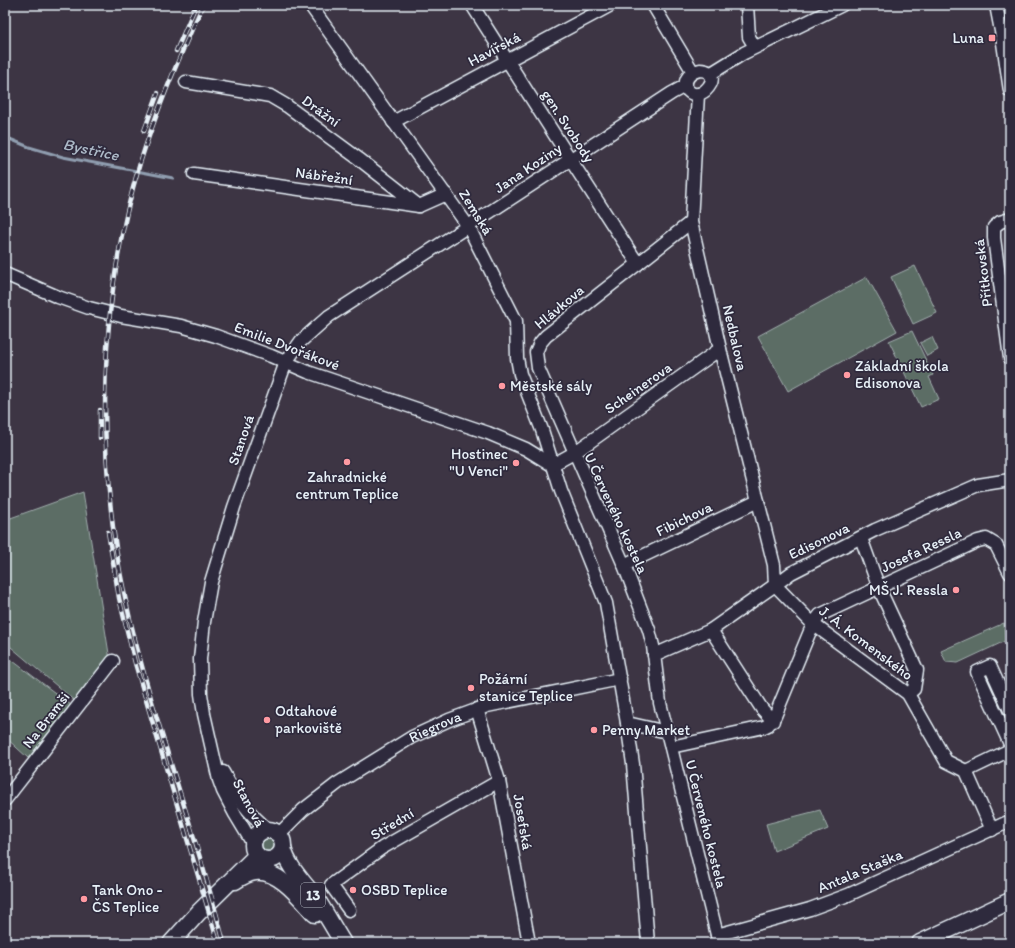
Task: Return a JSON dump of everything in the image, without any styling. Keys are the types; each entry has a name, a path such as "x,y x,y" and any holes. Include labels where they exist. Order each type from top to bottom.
{"main road":[{"name":"13","path":"277,838 259,834 255,838 260,853 282,871 316,914"},
{"name":"13","path":"260,853 277,857 277,838"},
{"name":"13","path":"277,838 287,862 319,904 342,943"},
{"name":"13","path":"171,943 224,887 260,853"},
{"name":"13","path":"224,887 251,873 267,873 273,875 286,884 342,943"},
{"path":"920,943 1010,901"}],"street":[{"name":"Zemská","path":"310,5 468,226 516,321 517,358 519,368 544,435 552,465"},
{"name":"gen. Svobody","path":"472,5 638,264"},
{"name":"Havířská","path":"394,122 506,60 611,5"},
{"path":"653,5 693,72"},
{"path":"747,5 749,37 755,47"},
{"path":"710,74 755,47 842,5"},
{"path":"996,5 1010,91"},
{"path":"704,70 710,74 712,80 710,86 705,91 698,94 689,92 685,86 687,78 693,72 704,70"},
{"name":"Drážní","path":"186,82 270,96 287,106 359,159 419,206"},
{"name":"Jana Koziny","path":"468,226 685,86"},
{"name":"Nedbalova","path":"698,94 691,222 720,349 774,565 775,585"},
{"name":"Nábřežní","path":"194,174 419,206"},
{"path":"419,206 446,194"},
{"name":"Přítkovská","path":"1010,219 1000,222 994,227 994,238 1010,358"},
{"name":"Hlávkova","path":"574,453 538,368 536,352 540,343 546,336 691,222"},
{"name":"Stanová","path":"260,853 234,814 223,791 204,714 200,676 200,659 204,622 211,582 234,507 286,362 301,341 328,316 468,226"},
{"name":"Emilie Dvořákové","path":"5,274 53,295 89,308 121,316 165,323 200,331 286,362 308,372 488,433 526,449 552,465"},
{"name":"Scheinerova","path":"574,453 720,349"},
{"name":"U Červeného kostela","path":"552,465 574,453 624,565 649,630 654,655 658,692 718,939"},
{"path":"552,465 606,603 620,679 633,764 648,943"},
{"name":"Edisonova","path":"654,655 711,630 791,573 875,530 978,485 1010,480"},
{"name":"Fibichova","path":"624,565 758,501"},
{"path":"861,538 879,588 917,670 914,688 908,694"},
{"name":"Josefa Ressla","path":"813,624 820,615 978,541 986,539 996,545 1010,574"},
{"name":"J. Á. Komenského","path":"775,585 813,624 908,694 946,761 966,771"},
{"path":"671,747 764,727 773,721 813,624"},
{"path":"711,630 762,709 773,721"},
{"name":"Na Bramši","path":"5,800 113,661"},
{"path":"1010,710 990,666 977,672 1010,744"},
{"name":"Riegrova","path":"277,838 304,810 338,783 412,737 476,709 535,695 620,679"},
{"name":"Josefská","path":"476,709 499,781 529,943"},
{"path":"627,723 667,732"},
{"path":"992,830 966,771 1010,750"},
{"name":"Stanová","path":"213,753 231,787 241,802 253,817 277,838"},
{"name":"Střední","path":"349,910 331,885 382,848 499,781"},
{"name":"Antala Staška","path":"718,939 848,895 1010,821"}],"green space":[{"path":"915,266 937,313 913,324 891,277"},
{"path":"867,277 897,331 788,391 758,336"},
{"path":"912,331 933,375 929,377 939,399 921,407 889,341"},
{"path":"932,337 938,350 927,356 920,343"},
{"path":"83,492 110,660 77,703 5,642 5,520"},
{"path":"1004,623 1005,641 958,663 946,662 941,651"},
{"path":"5,655 71,705 28,758 5,737"},
{"path":"820,810 828,829 774,851 766,824"},
{"path":"266,839 270,839 274,845 270,851 266,851 262,847 262,843"}],"waterway":[{"name":"Bystřice","path":"5,137 29,147 63,157 173,178"}],"railway":[{"path":"176,51 196,5"},
{"path":"203,5 161,103 140,163 126,216 116,270 109,324 105,434 115,543 135,641 200,856 224,943"},
{"path":"144,131 158,93"},
{"path":"100,410 100,438"},
{"path":"108,532 119,598 135,663 218,943"}],"place":[{"name":"Luna","path":"992,38"},
{"name":"Základní škola Edisonova","path":"847,375"},
{"name":"Městské sály","path":"502,386"},
{"name":"Zahradnické centrum Teplice","path":"347,462"},
{"name":"Hostinec \"U Venci\"","path":"516,463"},
{"name":"MŠ J. Ressla","path":"956,590"},
{"name":"Požární stanice Teplice","path":"471,688"},
{"name":"Odtahové parkoviště","path":"267,720"},
{"name":"Penny Market","path":"594,730"},
{"name":"OSBD Teplice","path":"353,890"},
{"name":"Tank Ono - ČS Teplice","path":"84,899"}]}
